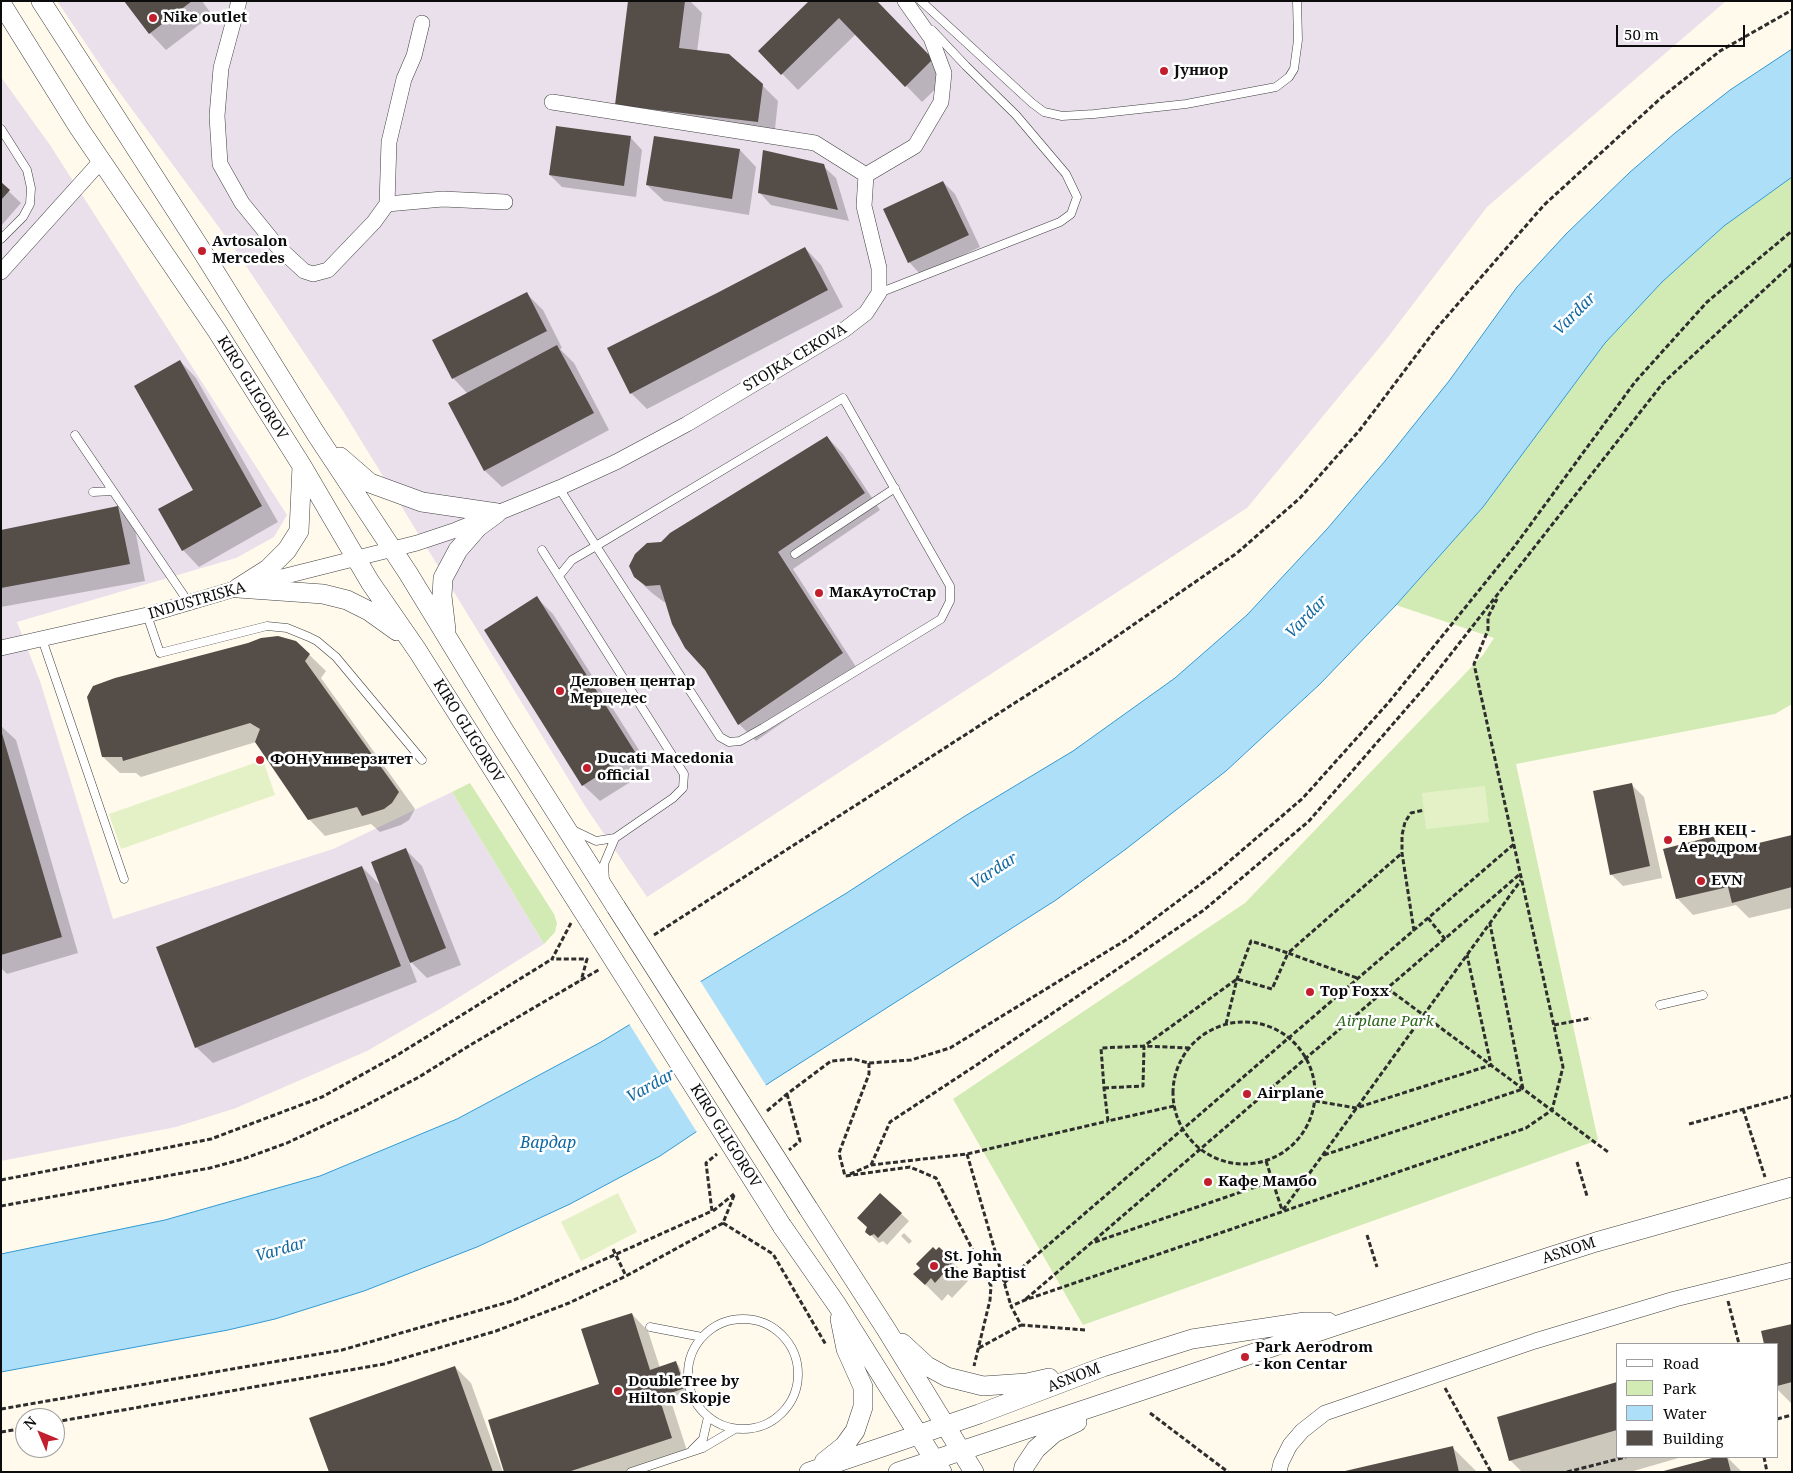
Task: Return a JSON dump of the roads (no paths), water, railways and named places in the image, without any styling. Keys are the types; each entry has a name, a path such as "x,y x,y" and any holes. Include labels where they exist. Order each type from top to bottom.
{"street":[{"name":"KIRO GLIGOROV","path":"41,1 202,251 316,434 392,548 505,732 886,1329 974,1472"},
{"path":"239,1 221,68 217,116 220,164 242,203 277,246 304,271 313,274 328,270 374,222 387,204 389,142 404,79 414,56 422,23"},
{"path":"866,175 916,146 940,102 944,73 932,38 906,1"},
{"name":"KIRO GLIGOROV","path":"1,3 101,161 217,331 302,466 370,582 417,650 782,1226 837,1305 938,1465"},
{"path":"552,102 815,142 866,175"},
{"path":"1,272 101,161"},
{"path":"866,175 864,206 879,268 879,293"},
{"path":"387,204 443,199 506,202"},
{"name":"STOJKA CEKOVA","path":"392,548 448,532 559,488 616,462 687,424 844,330 866,313 879,293"},
{"path":"316,434 370,483 422,502 497,513"},
{"path":"238,588 268,569 287,550 299,531 302,466"},
{"path":"447,637 442,596 444,578 458,550 478,527 497,513"},
{"name":"INDUSTRISKA","path":"1,648 147,615 238,588 392,548"},
{"path":"238,588 323,594 347,600 360,605 380,618 417,650"},
{"name":"ASNOM","path":"901,1471 938,1465 961,1450 1596,1242 1792,1187"},
{"path":"1279,1472 1290,1445 1302,1431 1325,1413 1535,1341 1675,1299 1792,1270"},
{"path":"811,1471 844,1446 855,1431 864,1407 863,1386 846,1349 837,1305"},
{"name":"ASNOM","path":"811,1471 979,1414 1103,1367 1192,1339 1305,1322 1347,1322"},
{"path":"886,1329 927,1366 947,1377 983,1386 1027,1383 1103,1367"},
{"path":"1023,1472 1024,1467 1036,1448 1054,1433 1142,1399 1193,1374"}],"lane":[{"path":"879,293 1060,222 1070,214 1077,197 1066,174 1016,115 966,66 906,1"},
{"path":"921,1 1032,103 1044,112 1062,116 1186,104 1276,87 1289,77 1294,69 1298,40 1297,1"},
{"path":"1,129 27,170 30,204 23,217 1,239"},
{"path":"559,488 596,546 720,737 729,742 740,741 941,620 950,601 950,586 843,398 596,546 572,560 559,576"},
{"path":"75,435 189,603"},
{"path":"795,554 895,488"},
{"path":"93,492 113,490"},
{"path":"542,550 684,774 683,788 673,798 615,838 596,841 565,826"},
{"path":"147,615 160,653 267,626 287,628 309,637 336,657 422,760"},
{"path":"42,639 124,879"},
{"path":"605,889 604,864 615,838"},
{"path":"1660,1005 1703,995"},
{"path":"745,1319 762,1322 776,1329 788,1340 796,1355 799,1371 797,1387 791,1402 781,1415 767,1424 752,1429 735,1429 721,1425 708,1417 697,1405 690,1389 688,1371 692,1353 702,1337 714,1327 729,1320 745,1319"},
{"path":"650,1327 702,1337"},
{"path":"690,1452 704,1439 708,1417"},
{"path":"631,1472 703,1448 735,1429"}],"water":[{"name":"Вардар","path":"1792,49 1792,177 1724,226 1662,282 1605,343 1483,507 1396,605 1320,684 1226,771 1126,849 1056,900 772,1081 660,1156 570,1204 477,1247 364,1291 275,1319 228,1330 1,1372 1,1254 165,1220 320,1176 457,1119 601,1042 845,894 965,816 1073,751 1175,678 1247,615 1327,529 1385,461 1449,381 1517,287 1566,234 1629,173 1675,133 1730,90"}],"place":[{"name":"Nike outlet","path":"153,18"},
{"name":"Јуниор","path":"1164,71"},
{"name":"Avtosalon Mercedes","path":"202,251"},
{"name":"МакАутоСтар","path":"819,593"},
{"name":"Деловен центар Мерцедес","path":"560,691"},
{"name":"ФОН Универзитет","path":"260,760"},
{"name":"Ducati Macedonia official","path":"587,768"},
{"name":"ЕВН КЕЦ - Аеродром","path":"1668,840"},
{"name":"EVN","path":"1701,881"},
{"name":"Top Foxx","path":"1310,992"},
{"name":"Airplane","path":"1247,1094"},
{"name":"Кафе Мамбо","path":"1208,1182"},
{"name":"St. John the Baptist","path":"934,1266"},
{"name":"Park Aerodrom - kon Centar","path":"1245,1357"},
{"name":"DoubleTree by Hilton Skopje","path":"618,1391"}],"water label":[{"name":"Vardar","path":"1575,314"},
{"name":"Vardar","path":"1307,617"},
{"name":"Vardar","path":"994,871"},
{"name":"Vardar","path":"651,1086"},
{"name":"Vardar","path":"281,1250"}],"park label":[{"name":"Airplane Park","path":"1385,1022"}]}
